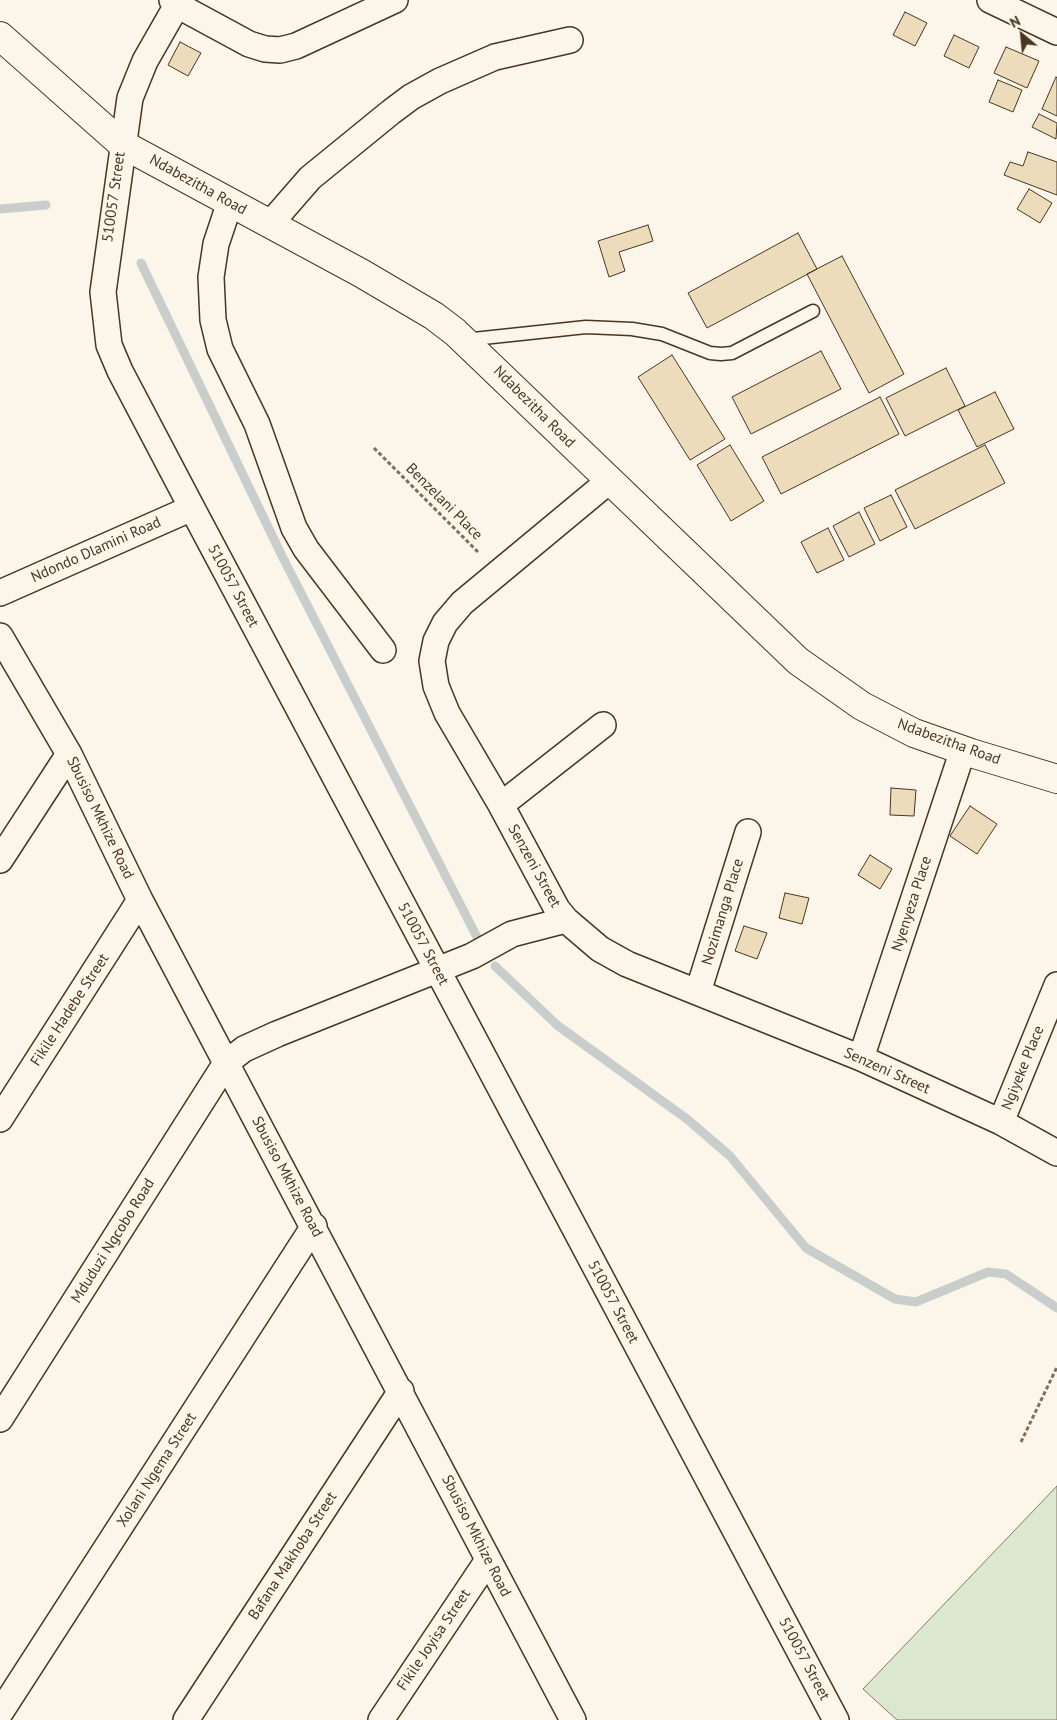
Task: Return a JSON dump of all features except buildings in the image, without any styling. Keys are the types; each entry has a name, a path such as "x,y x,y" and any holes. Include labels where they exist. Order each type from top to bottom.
{"street":[{"path":"175,3 249,44 265,49 280,50 296,46 394,0"},
{"path":"990,0 1057,32"},
{"name":"510057 Street","path":"175,3 136,78 122,144 102,292 106,329 120,371 836,1720"},
{"name":"Ndabezitha Road","path":"0,36 122,144 434,316 464,340 798,661 862,706 914,733 1057,779"},
{"path":"270,224 310,178 411,97 440,81 495,57 570,40"},
{"path":"230,202 216,244 211,277 213,320 220,349 257,424 294,528 306,549 383,650"},
{"name":"Senzeni Street","path":"609,481 497,572 462,603 445,623 436,641 432,662 436,686 447,714 501,805 549,897 566,920 600,949 627,964 861,1058 1001,1122 1057,1153"},
{"name":"Ndondo Dlamini Road","path":"0,593 192,508"},
{"name":"Sbusiso Mkhize Road","path":"0,636 69,754 140,900 401,1391 572,1720"},
{"path":"501,805 603,725"},
{"name":"Nyenyeza Place","path":"861,1058 963,750"},
{"path":"0,860 69,754"},
{"name":"Nozimanga Place","path":"698,992 748,832"},
{"name":"Fikile Hadebe Street","path":"0,1119 140,900"},
{"path":"226,1063 244,1050 277,1034 480,952 512,934 566,920"},
{"name":"Ngiyeke Place","path":"1001,1122 1057,985"},
{"name":"Mduduzi Ngcobo Road","path":"0,1419 226,1063"},
{"name":"Xolani Ngema Street","path":"0,1713 314,1226"},
{"name":"Bafana Makhoba Street","path":"186,1720 401,1391"},
{"name":"Fikile Joyisa Street","path":"381,1720 488,1560"}],"lane":[{"path":"464,340 586,328 632,329 662,334 710,353 721,354 732,353 814,312"}],"path":[{"name":"Benzelani Place","path":"374,448 497,572"},
{"path":"1021,1442 1057,1367"}],"green space":[{"path":"1057,1486 1057,1720 897,1720 863,1689"}],"waterway":[{"path":"0,209 46,205"},
{"path":"141,263 282,556 479,941"},
{"path":"495,966 557,1025 687,1119 730,1156 806,1248 895,1299 916,1302 988,1272 1006,1274 1057,1308"}]}
